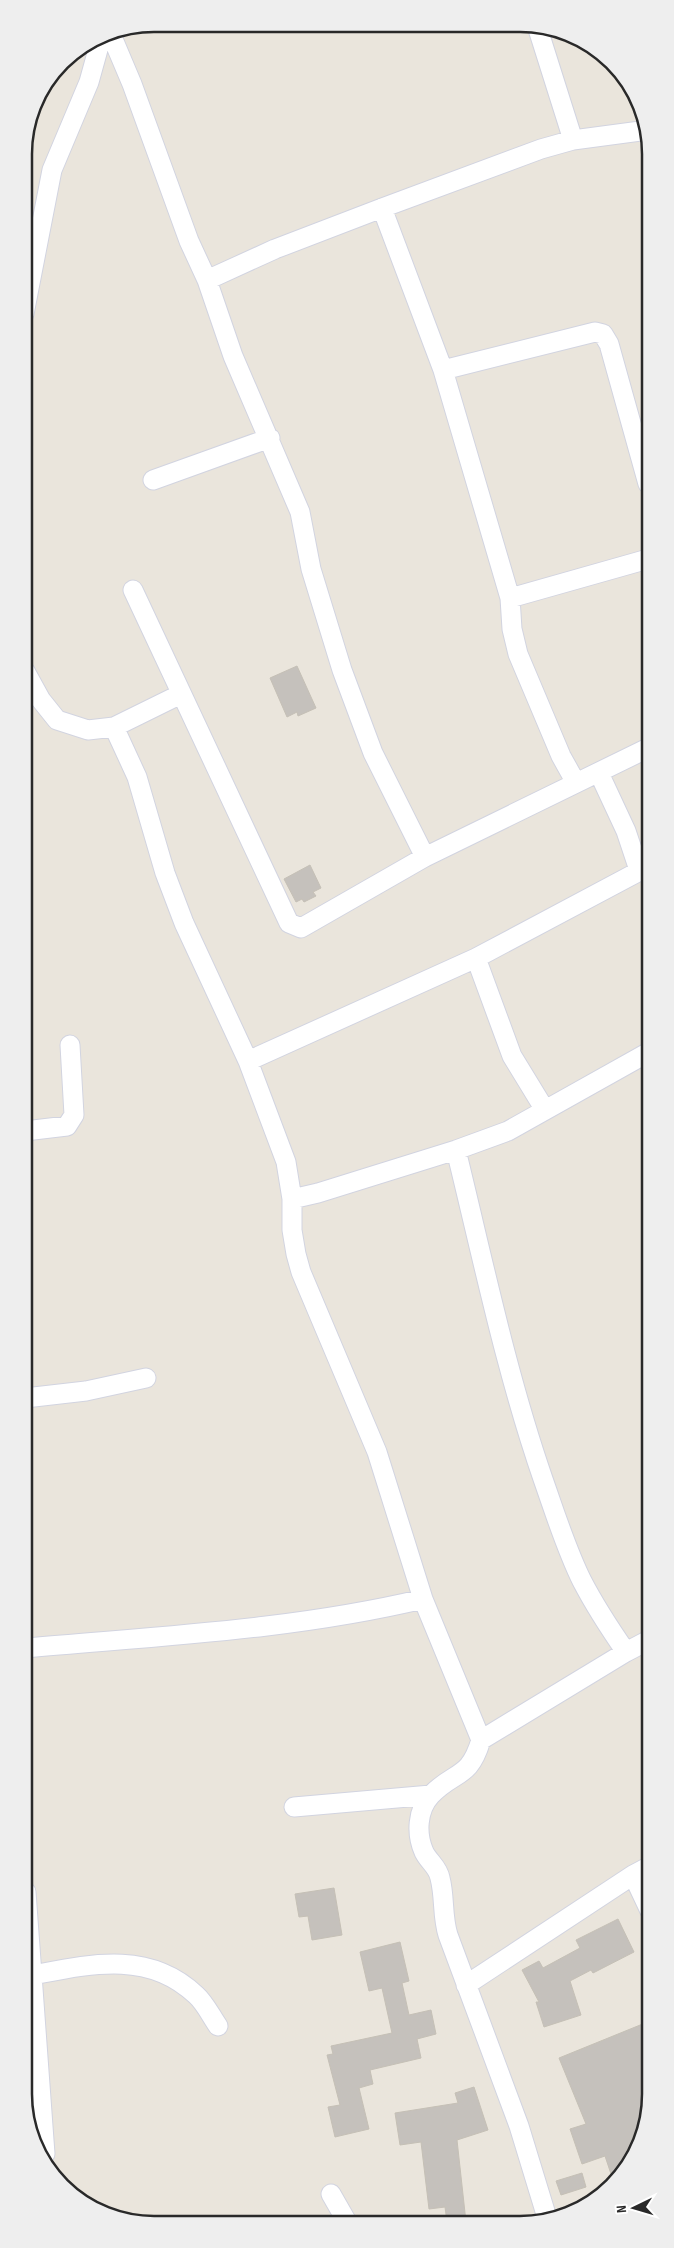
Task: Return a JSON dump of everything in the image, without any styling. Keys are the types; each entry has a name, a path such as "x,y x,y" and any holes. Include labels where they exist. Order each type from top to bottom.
{"street":[{"path":"540,35 573,140"},
{"path":"113,40 132,84 189,241 207,280 233,356 270,438 300,512 311,569 342,670 373,753 424,857"},
{"path":"33,268 52,170 89,82 99,46"},
{"path":"207,280 275,249 540,150 573,140 639,131"},
{"path":"382,208 443,370 510,598 512,629 518,654 557,748 576,782"},
{"path":"443,370 595,332 604,334 609,344 642,462"},
{"path":"154,480 270,438"},
{"path":"510,598 642,561"},
{"path":"133,590 289,923 301,928 424,857 642,751"},
{"path":"33,685 41,700 57,720 88,730 114,727 181,694"},
{"path":"114,727 137,778 166,873 184,923 248,1061 286,1162 292,1199 292,1230 301,1272 377,1452 423,1599 481,1740 477,1756 468,1769 431,1795 424,1807 419,1824 420,1839 425,1854 435,1866 440,1878 444,1923 519,2126 545,2212"},
{"path":"599,772 642,863"},
{"path":"248,1061 476,958 642,869"},
{"path":"476,958 512,1056 545,1110"},
{"path":"32,1130 67,1126 74,1115 70,1045"},
{"path":"292,1199 318,1193 456,1150 508,1131 642,1056"},
{"path":"456,1150 515,1393 554,1513 581,1579 600,1614 626,1652"},
{"path":"32,1397 86,1391 146,1378"},
{"path":"32,1410 86,1404"},
{"path":"32,1647 302,1622 380,1609 423,1599"},
{"path":"481,1740 641,1644"},
{"path":"294,1807 431,1795"},
{"path":"466,1985 641,1871"},
{"path":"633,1875 641,1893"},
{"path":"33,1975 85,1965 121,1963 141,1965 182,1983 198,1997 218,2026"},
{"path":"32,1964 44,2145"},
{"path":"331,2194 344,2216"}],"building":[{"path":"297,666 316,708 298,716 297,712 287,717 270,678"},
{"path":"310,865 321,888 313,892 316,896 304,902 302,899 296,902 284,879"},
{"path":"334,1888 342,1935 312,1940 308,1916 299,1917 295,1894"},
{"path":"618,1919 634,1952 593,1973 591,1970 570,1981 581,2015 544,2027 536,2002 539,2002 522,1970 539,1961 543,1968 580,1948 576,1940"},
{"path":"400,1942 409,1981 402,1983 409,2015 431,2010 436,2034 417,2039 421,2058 370,2070 373,2084 359,2088 369,2129 335,2137 328,2107 340,2105 327,2055 333,2054 331,2046 392,2033 382,1988 369,1991 360,1952"},
{"path":"641,2025 641,2102 639,2117 629,2148 611,2174 605,2156 582,2164 570,2129 586,2124 559,2058"},
{"path":"474,2087 488,2130 457,2140 465,2216 446,2216 445,2207 429,2209 421,2142 400,2145 395,2113 458,2103 455,2093"},
{"path":"582,2173 586,2187 561,2195 556,2181"}]}
